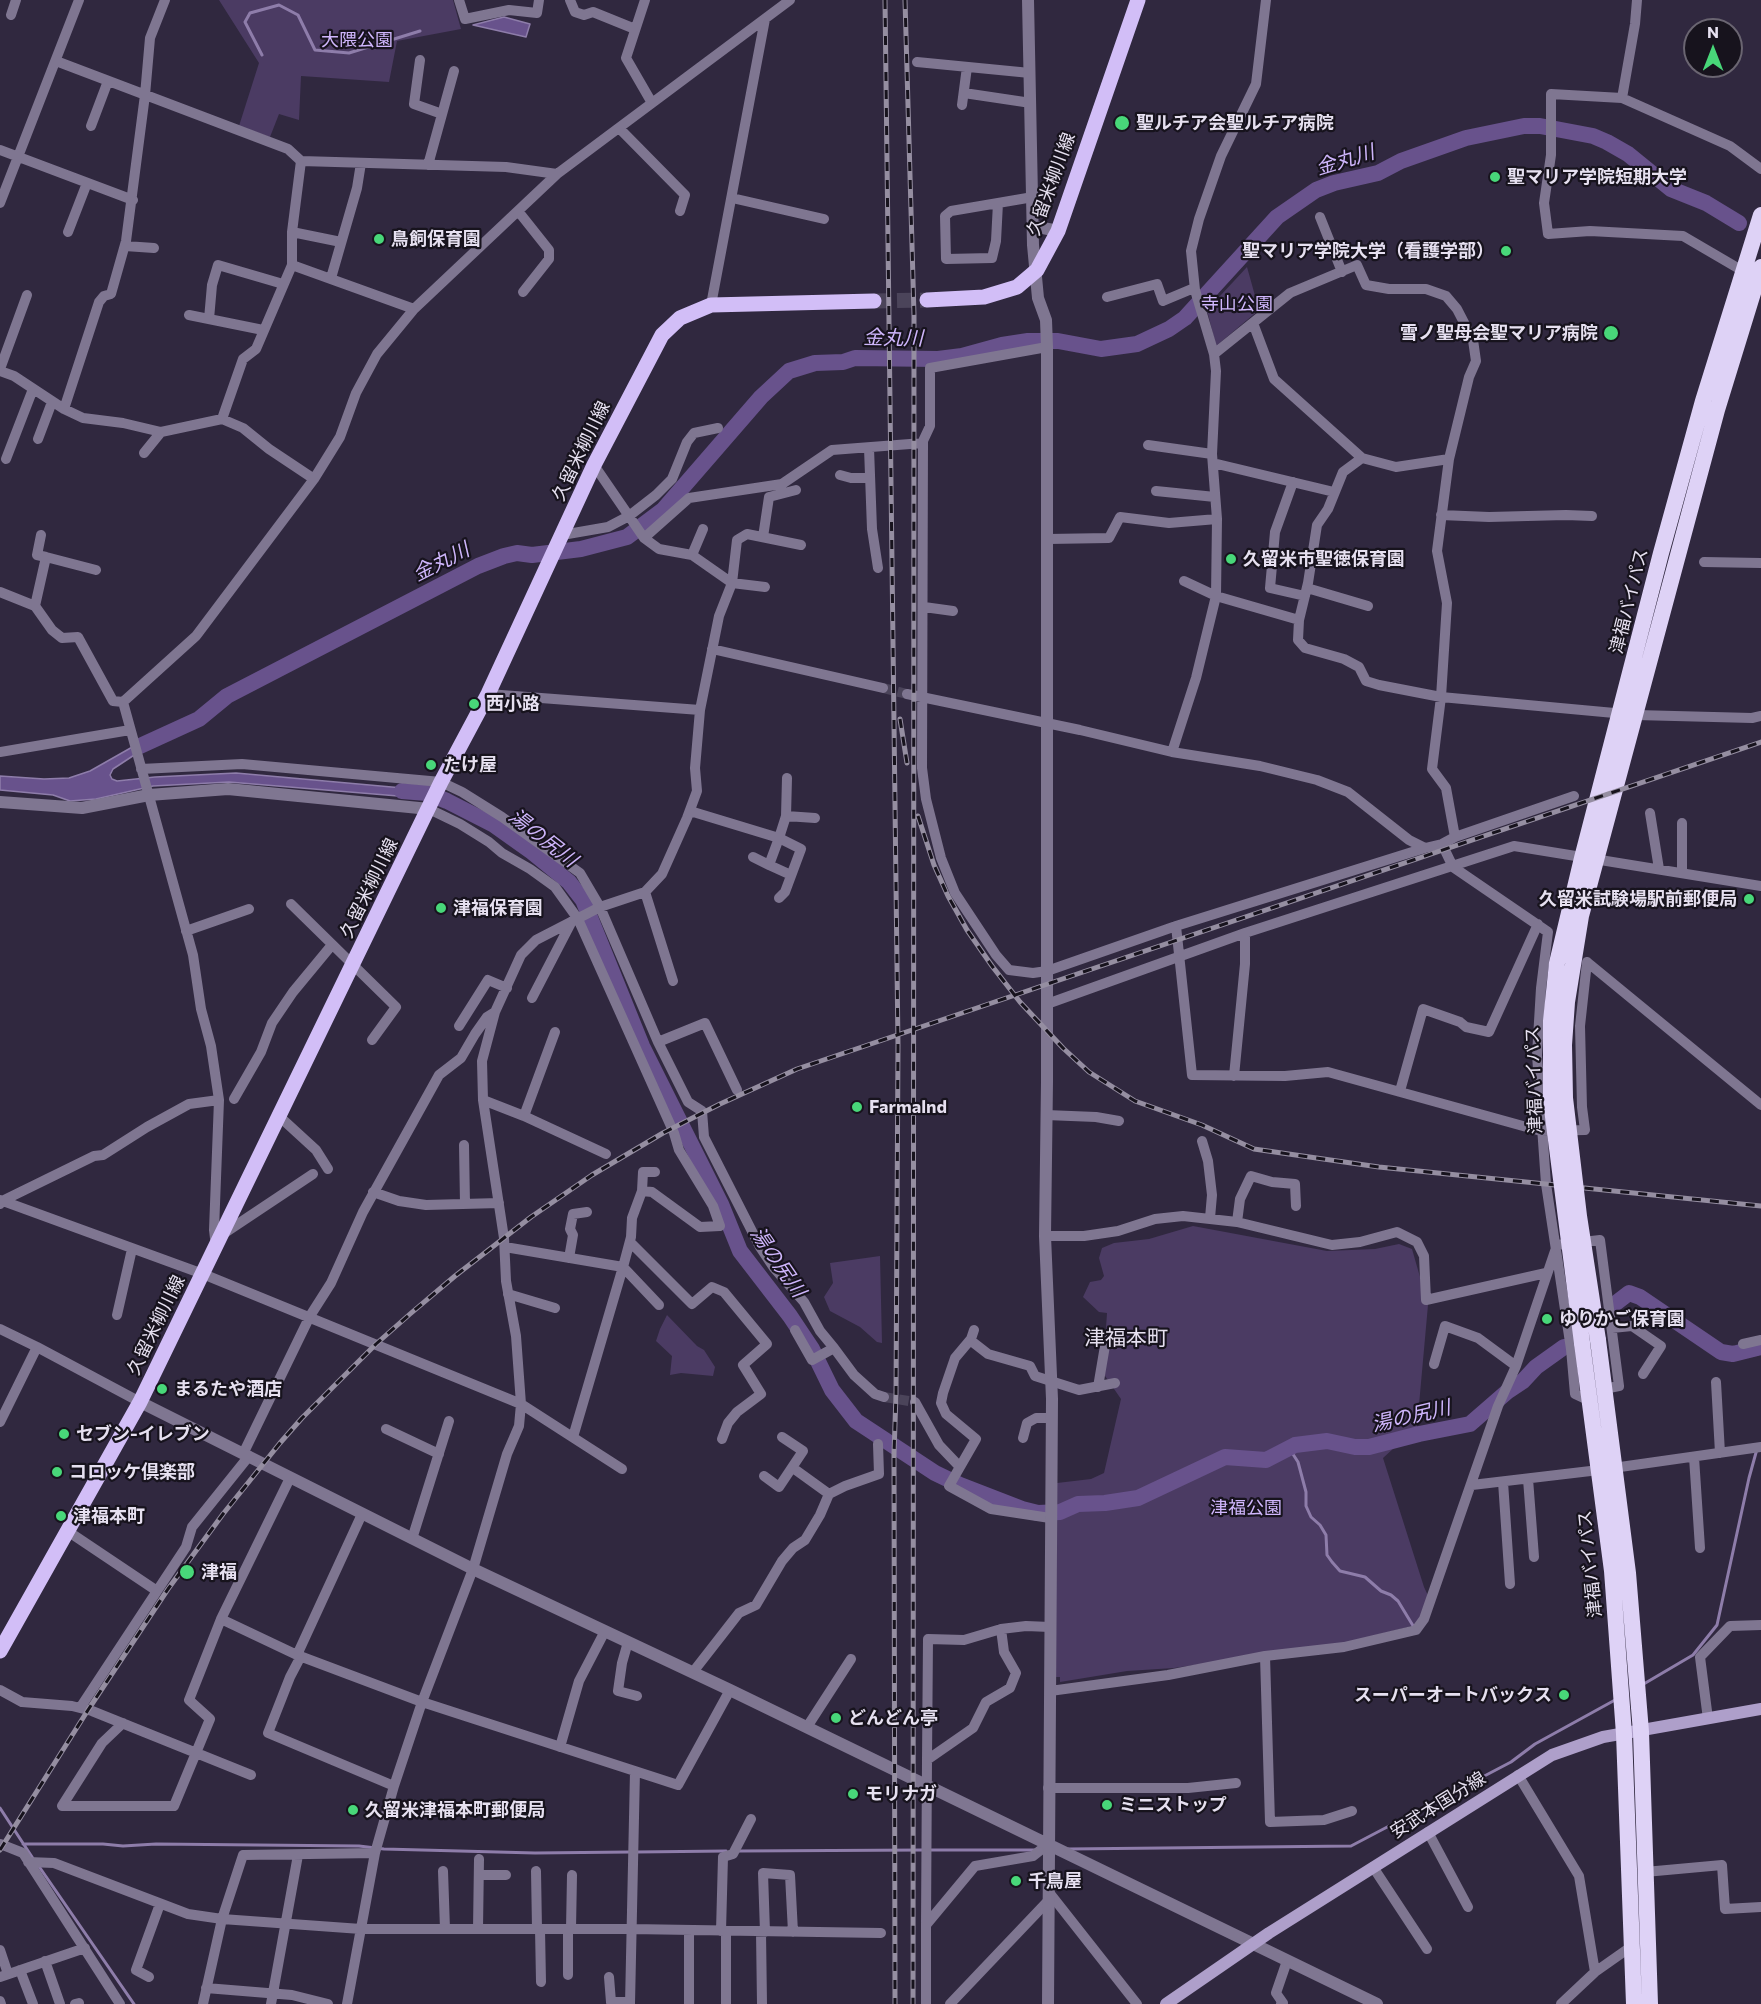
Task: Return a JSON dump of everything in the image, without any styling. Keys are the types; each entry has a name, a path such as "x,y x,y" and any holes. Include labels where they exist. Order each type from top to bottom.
{"highway":[{"name":"津福バイパス","path":"1650,2004 1641,1732 1628,1573 1607,1469 1590,1401 1590,1342 1579,1216 1558,1045 1590,859 1628,714 1755,275 1761,215"},
{"name":"津福バイパス","path":"1590,1342 1604,1389 1612,1571 1624,1734 1634,2004"}],"main road":[{"name":"久留米柳川線","path":"927,300 984,297 1017,287 1036,270 1058,231 1138,0"},
{"name":"久留米柳川線","path":"0,1651 5,1633 69,1532 140,1402 441,783 488,694 594,465 662,335 680,318 711,305 874,301"},
{"name":"安武本国分線","path":"1166,2004 1252,1944 1552,1755 1603,1737 1761,1709"}],"street":[{"path":"11,15 16,0"},
{"path":"0,202 79,0"},
{"path":"64,409 99,302 104,296 111,294 125,246 146,95 150,38 165,0"},
{"path":"459,0 465,19 507,5 537,13 539,0"},
{"path":"570,0 574,12 584,15 593,12 635,29"},
{"path":"645,0 626,58 652,103"},
{"path":"0,592 35,606 52,630 62,638 78,637 113,701 123,702 196,636 314,479 340,437 356,393 377,354 414,309 557,174 790,0"},
{"path":"1028,0 1033,226 1038,298 1046,320 1047,347 1048,724 1045,1236 1051,1380 1048,2004"},
{"path":"1172,752 1196,678 1216,596 1217,519 1212,458 1216,371 1214,354 1194,288 1191,251 1199,219 1221,156 1256,84 1266,0"},
{"path":"1622,98 1637,0"},
{"path":"711,305 765,19"},
{"path":"420,60 414,104 442,114"},
{"path":"56,61 288,148 301,161 506,167 557,174"},
{"path":"917,62 1030,73"},
{"path":"967,67 963,99 1031,103"},
{"path":"428,165 454,71"},
{"path":"91,126 108,81"},
{"path":"1755,275 1683,236 1590,231 1548,234 1544,202 1551,155 1551,94 1622,98 1730,146 1761,169"},
{"path":"619,128 685,195 680,211"},
{"path":"0,150 133,200"},
{"path":"222,419 243,359 256,349 292,265 292,232 301,161"},
{"path":"331,278 357,188 361,163"},
{"path":"68,232 87,183"},
{"path":"998,203 996,242 992,258 946,259 945,216 951,210 1033,197"},
{"path":"732,198 824,219"},
{"path":"518,211 549,250 549,259 523,291"},
{"path":"1320,218 1342,272"},
{"path":"1033,226 1058,231"},
{"path":"292,232 341,242"},
{"path":"125,246 154,248"},
{"path":"208,319 212,285 218,265 283,284"},
{"path":"292,265 414,309"},
{"path":"1214,354 1290,293 1357,265 1366,285 1389,289 1426,289 1446,296 1457,309 1473,340 1476,361 1469,378 1449,459 1437,551 1447,603 1441,697 1432,770 1446,788 1455,837"},
{"path":"1107,297 1157,284 1163,302 1194,288"},
{"path":"27,295 0,370 14,376 52,402 82,418 123,423 161,432 222,419 243,428 269,449 314,479"},
{"path":"189,315 263,330"},
{"path":"1253,323 1274,379 1362,458 1396,467 1449,459"},
{"path":"1047,347 930,368 930,426 923,443 922,768 926,799 942,858 955,893 996,956 1009,970 1033,974 1047,971 1176,926 1442,844 1455,837 1574,796"},
{"path":"6,459 33,389"},
{"path":"38,439 52,402"},
{"path":"563,534 608,527 629,516 672,479 687,442 694,433 718,428"},
{"path":"144,453 161,432"},
{"path":"644,538 689,498 782,484 832,450 923,443"},
{"path":"1148,445 1212,458 1334,492"},
{"path":"868,448 872,529 878,568"},
{"path":"1362,458 1343,472 1328,509 1317,525 1299,620 1298,640 1305,648 1344,659 1359,667 1366,681 1379,686 1441,697 1628,714 1752,718 1761,716"},
{"path":"594,465 644,538 659,549 692,555 732,583 765,587"},
{"path":"840,475 851,478 870,477"},
{"path":"1293,482 1275,532 1270,588 1306,592 1368,606"},
{"path":"763,537 769,497 796,490"},
{"path":"1156,491 1215,497"},
{"path":"1441,514 1489,517 1566,514 1592,516"},
{"path":"1048,539 1109,538 1120,517 1169,524 1217,519"},
{"path":"692,555 703,529"},
{"path":"346,2004 375,1853 394,1786 422,1702 473,1569 507,1454 519,1426 521,1404 516,1336 508,1294 505,1247 483,1100 482,1061 495,1012 521,955 536,940 600,907 645,892 662,874 697,791 695,768 700,710 719,616 732,583 737,540 747,534 801,545"},
{"path":"41,535 37,555 96,570"},
{"path":"35,606 46,557"},
{"path":"1704,562 1761,563"},
{"path":"1184,581 1216,596 1299,620"},
{"path":"924,607 953,611"},
{"path":"712,650 883,688"},
{"path":"488,694 700,710"},
{"path":"907,694 1172,752 1260,766 1317,780 1348,792 1409,840 1425,849"},
{"path":"123,702 193,955 201,1009 211,1046 219,1100 214,1230 216,1249"},
{"path":"0,752 130,730"},
{"path":"142,772 242,764 441,783 462,792 502,817 580,873 600,907 658,1042 688,1102 702,1111 704,1137 760,1247 774,1268 804,1302 820,1331 854,1375 875,1394 884,1397"},
{"path":"769,865 786,816 787,778"},
{"path":"0,802 82,808 148,792 228,789 431,804 555,887 575,920 674,1134 679,1150 713,1206 720,1226 700,1227 652,1192 642,1191"},
{"path":"690,811 779,838 801,849 785,892 779,898"},
{"path":"1650,813 1659,869"},
{"path":"786,816 816,818"},
{"path":"1682,823 1682,873"},
{"path":"1442,844 1453,867 1548,932 1540,988 1537,1047 1541,1131 1546,1184 1571,1349 1575,1394 1590,1401"},
{"path":"1047,1004 1245,933 1514,846 1761,886"},
{"path":"753,857 791,875"},
{"path":"645,892 673,981"},
{"path":"291,904 396,1007 372,1040"},
{"path":"186,931 249,909"},
{"path":"532,998 575,920"},
{"path":"1400,1092 1423,1009 1460,1022 1466,1027 1489,1032 1538,924"},
{"path":"1176,926 1192,1076 1285,1076 1328,1072 1541,1131 1585,1130 1580,1026 1587,962 1761,1105"},
{"path":"1234,1076 1245,964 1245,933"},
{"path":"234,1099 261,1052 272,1023 293,992 331,945"},
{"path":"459,1026 488,980 507,988"},
{"path":"80,1708 186,1547 192,1527 246,1455 310,1316 331,1283 373,1192 439,1075 461,1058 487,1017 495,1012"},
{"path":"658,1042 705,1023 737,1090"},
{"path":"524,1116 555,1032"},
{"path":"1,1202 94,1156 103,1155 189,1104 219,1100"},
{"path":"483,1100 524,1116 606,1154"},
{"path":"1046,1115 1119,1121"},
{"path":"280,1117 316,1149 328,1169"},
{"path":"1202,1141 1208,1161 1212,1195 1210,1218"},
{"path":"464,1145 465,1204"},
{"path":"573,1437 630,1242 632,1218 642,1191 643,1172 655,1172"},
{"path":"223,1234 313,1174"},
{"path":"1237,1222 1240,1199 1251,1176 1272,1182 1295,1184 1296,1206"},
{"path":"373,1192 399,1202 426,1205 499,1203"},
{"path":"1,1202 203,1274 521,1404 622,1469"},
{"path":"568,1258 573,1235 570,1229 573,1214 587,1212"},
{"path":"1045,1236 1084,1236 1118,1231 1155,1219 1183,1216 1237,1222 1332,1245 1360,1242 1397,1232 1417,1242 1424,1256 1426,1300 1546,1273"},
{"path":"1050,1691 1168,1675 1265,1656 1344,1647 1416,1630 1424,1619 1498,1406 1516,1366 1557,1245 1600,1240 1619,1386 1604,1389"},
{"path":"630,1242 692,1304 712,1287 724,1292 767,1344 743,1365 761,1394 736,1412 728,1423 722,1440"},
{"path":"505,1247 623,1267 659,1305"},
{"path":"117,1314 132,1249"},
{"path":"508,1294 555,1308"},
{"path":"1434,1364 1445,1326 1478,1338 1516,1366"},
{"path":"1612,1328 1632,1326 1661,1346 1643,1374"},
{"path":"0,1329 473,1569 693,1672 1377,2004"},
{"path":"795,1330 812,1360 834,1348"},
{"path":"1098,1387 1107,1334"},
{"path":"1050,1518 992,1509 950,1486 976,1439 946,1414 941,1403 955,1358 972,1335 988,1353 1030,1366 1035,1376 1079,1390 1115,1383"},
{"path":"1743,1344 1761,1340"},
{"path":"0,1422 37,1347"},
{"path":"1716,1382 1720,1453"},
{"path":"915,1402 939,1445 960,1466"},
{"path":"1023,1437 1027,1423 1036,1418 1051,1418"},
{"path":"412,1539 449,1421"},
{"path":"386,1429 439,1454"},
{"path":"764,1476 779,1487 803,1451 782,1437"},
{"path":"693,1672 739,1613 756,1605 782,1561 793,1548 805,1540 829,1494 879,1474 878,1444"},
{"path":"1472,1485 1761,1447"},
{"path":"1694,1457 1700,1548"},
{"path":"793,1468 829,1494"},
{"path":"123,1723 102,1743 62,1806 174,1806 198,1753 210,1719 189,1700 221,1619 290,1478"},
{"path":"1528,1479 1534,1557"},
{"path":"1503,1482 1510,1584"},
{"path":"362,1514 299,1656 268,1733 394,1786"},
{"path":"69,1532 157,1591"},
{"path":"221,1619 299,1656 422,1702 678,1785 730,1690"},
{"path":"1707,1719 1700,1657 1730,1626 1761,1625"},
{"path":"926,2004 928,1639 964,1640 1001,1629 1026,1626 1050,1627"},
{"path":"927,1760 973,1728 986,1702 1010,1688 1016,1673 1004,1652 1001,1629"},
{"path":"560,1747 579,1681 605,1631"},
{"path":"628,1642 618,1691 637,1696"},
{"path":"1265,1656 1270,1822 1324,1820 1352,1811"},
{"path":"807,1727 851,1659"},
{"path":"0,1690 22,1702 80,1708 251,1775"},
{"path":"609,1977 611,2002 630,2003 635,1771"},
{"path":"1518,1775 1579,1876 1596,1972"},
{"path":"1048,1788 1188,1788 1236,1783"},
{"path":"726,2004 723,1857 733,1854 750,1819"},
{"path":"1428,1832 1468,1907"},
{"path":"0,1844 23,1853 120,2004"},
{"path":"926,1925 975,1866 1033,1856 1047,1845"},
{"path":"203,2004 222,1919 243,1855 375,1853"},
{"path":"272,1999 298,1855"},
{"path":"478,1929 479,1859"},
{"path":"28,1862 54,1863 188,1914 222,1919 361,1929 631,1929 881,1934"},
{"path":"1645,1872 1722,1865 1725,1910 1761,1907"},
{"path":"1373,1867 1427,1949"},
{"path":"443,1871 445,1929"},
{"path":"536,1871 541,1982"},
{"path":"762,2004 763,1873 790,1875 793,1932"},
{"path":"479,1875 506,1875"},
{"path":"568,1975 572,1875"},
{"path":"950,2004 1048,1896"},
{"path":"1048,1896 1137,2004"},
{"path":"148,1977 136,1971 160,1904"},
{"path":"689,1931 689,2004"},
{"path":"1561,2004 1596,1972 1632,1946"},
{"path":"0,1950 4,1976 85,1948"},
{"path":"45,1961 60,2004"},
{"path":"1281,2004 1283,2003 1276,1993 1287,1961"},
{"path":"20,1970 33,2004"},
{"path":"206,1988 272,1999 292,1995 328,2004"}],"green space":[{"name":"大隈公園","path":"219,0 453,0 461,29 397,41 389,82 301,76 299,120 279,114 270,137 239,126 259,63"},
{"name":"寺山公園","path":"1247,267 1259,310 1216,346 1207,310"},
{"name":"津福公園","path":"1193,1226 1327,1251 1375,1249 1399,1244 1412,1249 1428,1305 1417,1427 1383,1458 1424,1587 1431,1602 1416,1625 1345,1643 1174,1668 1127,1671 1060,1682 1060,1677 1055,1677 1057,1483 1091,1479 1104,1473 1121,1399 1103,1373 1107,1313 1099,1312 1083,1297 1090,1282 1101,1280 1104,1276 1099,1258 1102,1248 1114,1243 1149,1239"},
{"path":"880,1256 882,1343 877,1342 860,1327 830,1311 824,1297 833,1283 830,1263"},
{"path":"667,1315 697,1346 704,1350 715,1367 713,1376 681,1373 670,1375 672,1356 656,1341"}],"shaded area":[{"path":"504,17 530,24 526,37 473,25"},
{"path":"157,733 160,738 113,769 110,775 112,779 117,781 236,773 425,790 422,798 229,782 153,786 96,799 70,801 53,795 0,790 0,776 69,778 90,771"}],"waterway":[{"path":"262,55 245,22 250,13 279,5 298,15 315,50 349,53 420,31"},
{"name":"金丸川","path":"140,746 199,719 227,696 478,566 517,553 532,555 581,549 627,537 663,510 761,397 789,371 815,363 843,362 855,358 938,359 962,356 1002,345 1028,341 1058,341 1101,349 1137,344 1169,329 1185,318 1277,217 1316,190 1334,183 1378,173 1401,161 1466,138 1524,126 1540,126 1593,136 1628,154 1671,189 1706,203 1739,223"},
{"name":"湯の尻川","path":"402,791 427,793 494,825 569,882 583,900 642,1046 721,1204 740,1251 790,1316 812,1349 832,1390 856,1421 935,1473 960,1485 1022,1509 1038,1513 1060,1512 1078,1504 1138,1498 1225,1457 1266,1460 1295,1445 1327,1441 1355,1447 1369,1447 1470,1424 1523,1381 1536,1367 1564,1347"},
{"name":"湯の尻川","path":"1616,1303 1629,1293 1640,1297 1721,1352 1733,1354 1761,1347"},
{"path":"1289,1448 1298,1462 1306,1492 1306,1506 1311,1517 1326,1535 1327,1555 1340,1571 1365,1577 1381,1591 1391,1595 1398,1601 1415,1629"},
{"path":"1642,1685 1693,1655 1717,1625 1757,1449"},
{"path":"1068,1849 1351,1846 1511,1762 1535,1744 1615,1700"},
{"path":"0,1808 34,1860"},
{"path":"23,1844 359,1846 384,1849 535,1853 630,1852"},
{"path":"739,1851 924,1850"},
{"path":"931,1850 1035,1850"},
{"path":"637,1852 726,1851"},
{"path":"38,1865 134,2004"}],"tunnel":[{"path":"874,301 927,300"},
{"path":"883,688 907,694"},
{"path":"884,1397 915,1402"}],"railway":[{"path":"885,0 898,1045 894,1454 895,2004"},
{"path":"905,0 914,315 913,2004"},
{"path":"900,719 907,763"},
{"path":"0,1850 168,1589 223,1514 280,1443 376,1344 410,1314 531,1217 592,1175 663,1133 797,1069 1761,742"},
{"path":"918,816 934,865 948,896 967,930 992,966 1020,1002 1063,1048 1089,1072 1135,1101 1202,1125 1254,1149 1379,1167 1761,1206"}],"place":[{"name":"聖ルチア会聖ルチア病院","path":"1122,123"},
{"name":"聖マリア学院短期大学","path":"1495,177"},
{"name":"鳥飼保育園","path":"379,239"},
{"name":"聖マリア学院大学（看護学部）","path":"1506,251"},
{"name":"雪ノ聖母会聖マリア病院","path":"1611,333"},
{"name":"久留米市聖徳保育園","path":"1231,559"},
{"name":"西小路","path":"474,704"},
{"name":"たけ屋","path":"431,765"},
{"name":"久留米試験場駅前郵便局","path":"1749,899"},
{"name":"津福保育園","path":"441,908"},
{"name":"Farmalnd","path":"857,1107"},
{"name":"ゆりかご保育園","path":"1547,1319"},
{"name":"まるたや酒店","path":"162,1389"},
{"name":"セブン-イレブン","path":"64,1434"},
{"name":"コロッケ倶楽部","path":"57,1472"},
{"name":"津福本町","path":"61,1516"},
{"name":"津福","path":"187,1572"},
{"name":"スーパーオートバックス","path":"1564,1695"},
{"name":"どんどん亭","path":"836,1718"},
{"name":"モリナガ","path":"853,1794"},
{"name":"ミニストップ","path":"1107,1805"},
{"name":"久留米津福本町郵便局","path":"353,1810"},
{"name":"千鳥屋","path":"1016,1881"}],"district":[{"name":"津福本町","path":"1126,1338"}]}
